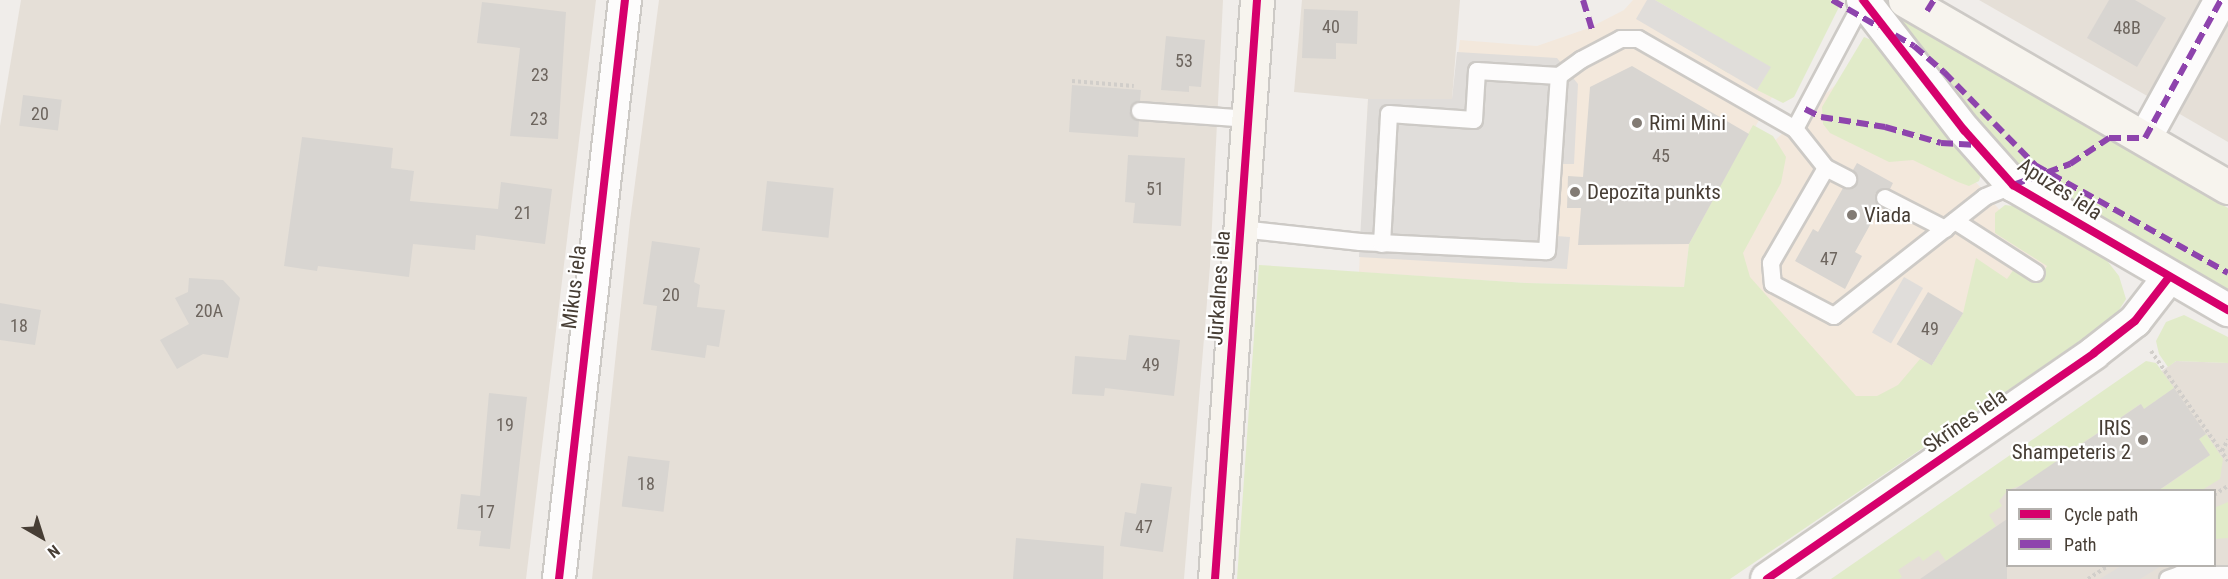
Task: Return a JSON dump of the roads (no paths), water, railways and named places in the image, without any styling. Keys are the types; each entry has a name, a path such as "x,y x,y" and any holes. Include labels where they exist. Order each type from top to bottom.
{"street":[{"name":"Mikus iela","path":"559,579 625,0"},
{"name":"Jūrkalnes iela","path":"1215,579 1257,0"},
{"name":"Apuzes iela","path":"1863,0 2013,185 2228,310"},
{"path":"2145,138 2221,0"},
{"path":"1922,4 2228,187"},
{"name":"Skrīnes iela","path":"1767,579 2094,353 2135,321 2169,277"}],"lane":[{"path":"1795,129 1863,0"},
{"path":"1382,244 1389,114 1474,120 1477,71 1559,76 1581,60 1621,39 1638,39 1795,129 1826,168 1848,179"},
{"path":"1241,229 1382,244 1547,251 1559,76"},
{"path":"1140,111 1249,119"},
{"path":"1826,168 1771,263 1773,284 1834,316 1985,197 2013,185"},
{"path":"1885,198 1950,225 2036,273"},
{"path":"2168,579 2180,575 2228,575"}],"place":[{"name":"Rimi Mini","path":"1637,123"},
{"name":"Depozīta punkts","path":"1575,192"},
{"name":"Viada","path":"1852,215"},
{"name":"IRIS Shampeteris 2","path":"2143,440"}]}
